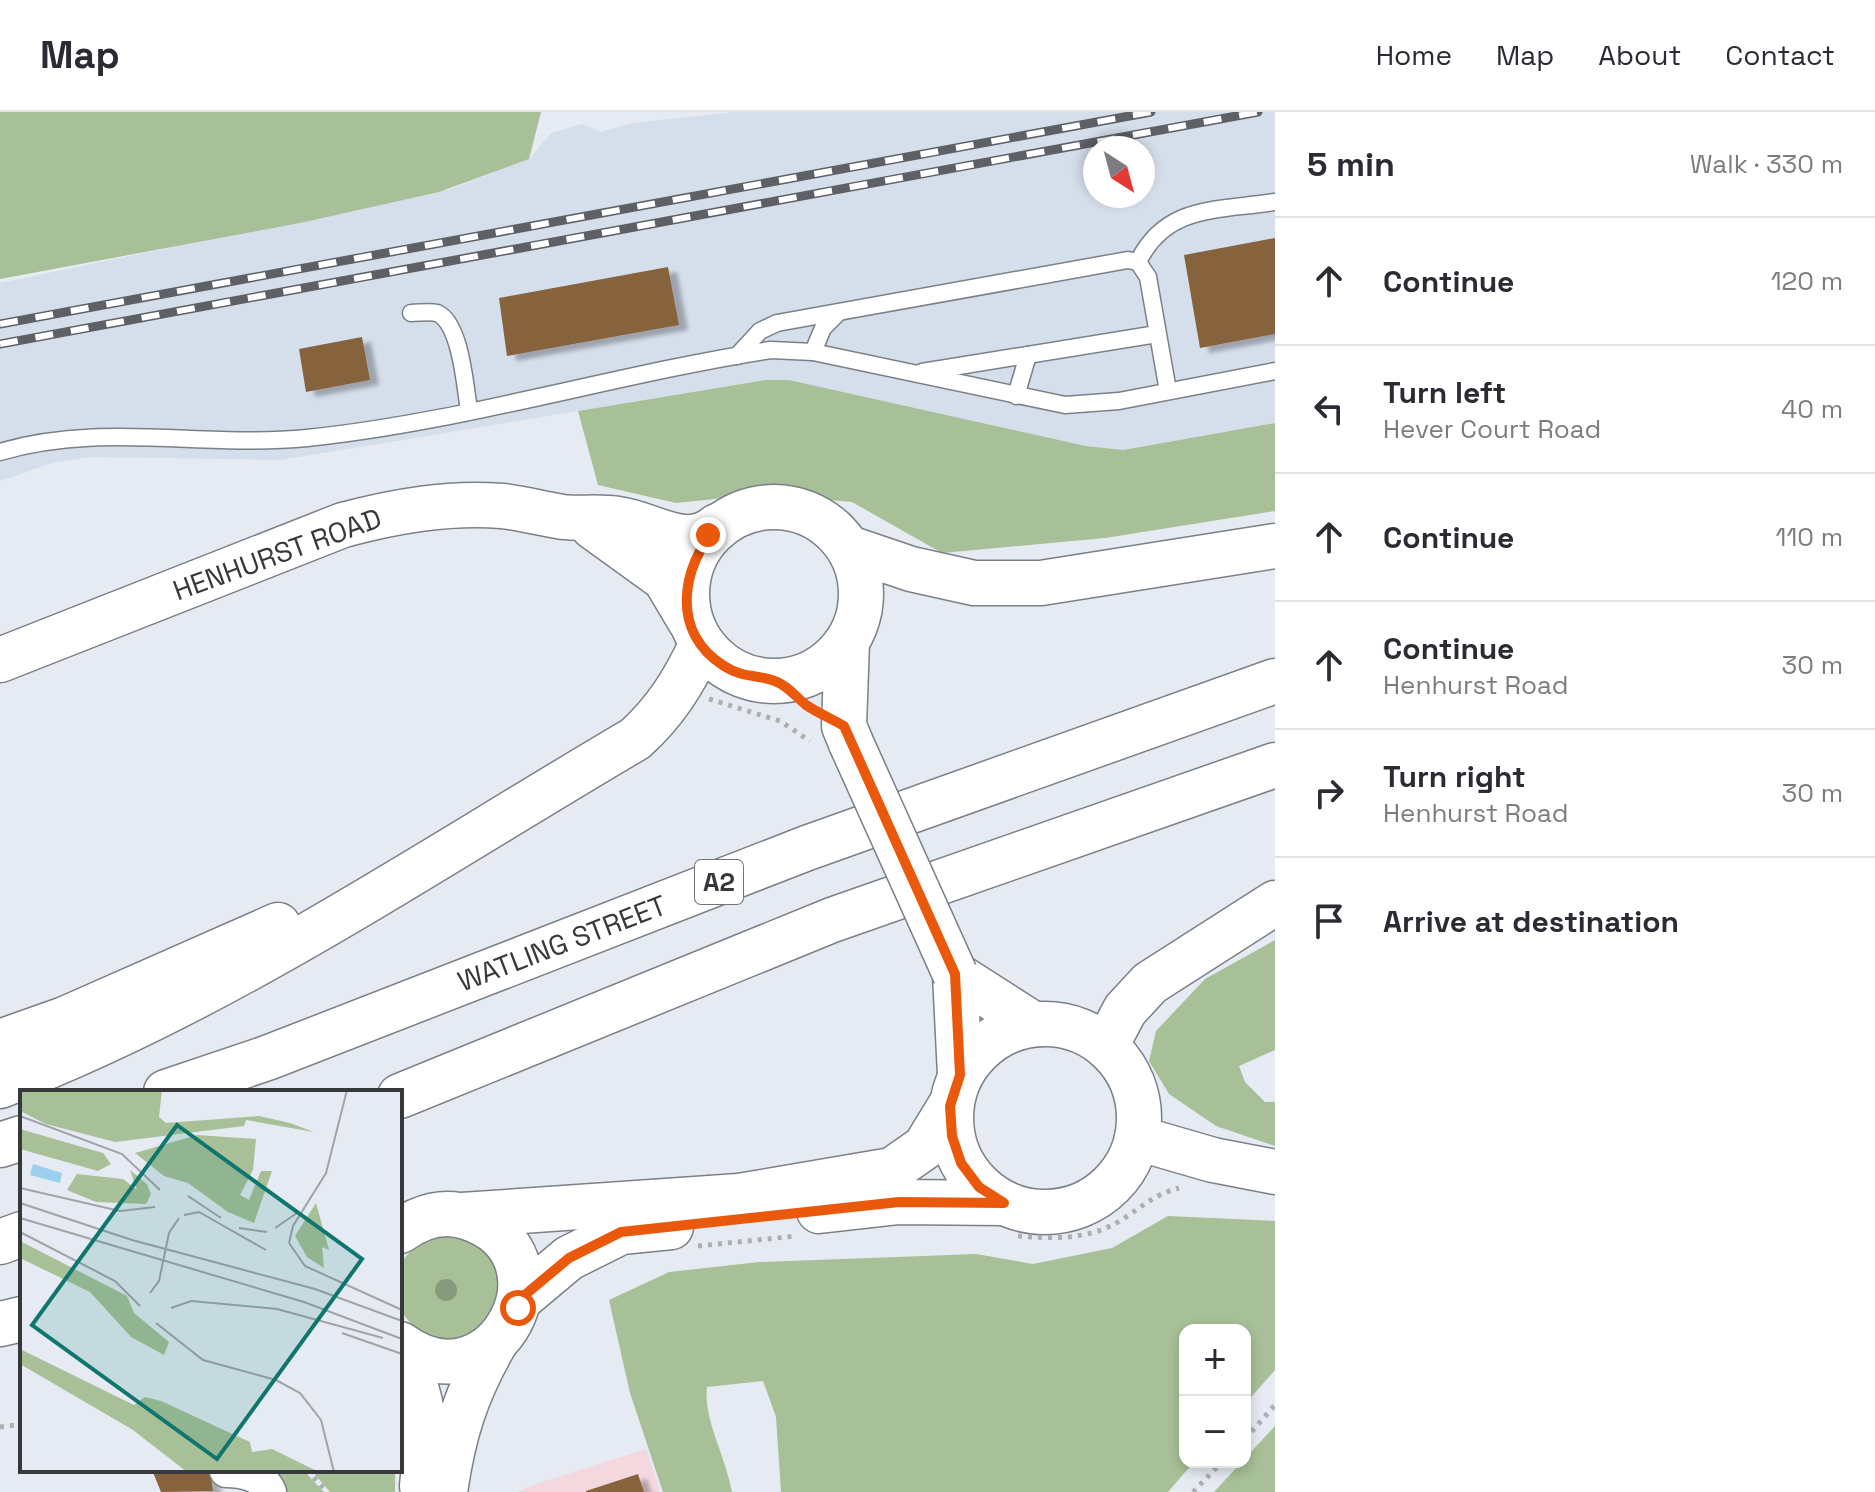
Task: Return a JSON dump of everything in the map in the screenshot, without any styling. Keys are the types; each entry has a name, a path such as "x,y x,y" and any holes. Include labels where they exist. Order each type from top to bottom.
{"main road":[{"name":"HENHURST ROAD","path":"0,660 343,525 389,513 464,504 504,506 564,517 621,519 655,532 687,538 708,535 717,526 744,512 773,506 803,511 829,525 849,548 859,571 862,595 858,620 847,642 828,663 804,676 777,681 749,678 692,649 665,579 643,560 593,527 564,517"},
{"path":"0,1086 86,1051 221,986 635,739 661,715 692,649 686,595 690,570 700,546 717,526"},
{"path":"849,548 911,569 974,583 1041,583 1275,546"},
{"path":"838,740 847,642"},
{"path":"777,681 807,705 838,740 955,974 952,1136 961,1163 1007,1219"},
{"name":"WATLING STREET","path":"172,1090 267,1058 807,848 1275,681"},
{"path":"402,1095 832,920 1275,765"},
{"path":"0,1042 143,985 447,850"},
{"path":"1106,1046 1125,1010 1150,983 1275,903"},
{"path":"955,974 1033,1024"},
{"path":"402,1230 429,1216 550,1212 739,1196 892,1170 925,1147 978,1050 1004,1033 1033,1024 1059,1024 1084,1031 1106,1046 1123,1065 1135,1087 1139,1113 1137,1138 1118,1175 1109,1186 1086,1202 1059,1211 1031,1211 1007,1219 899,1202 621,1232 569,1258 520,1299"},
{"path":"1137,1138 1213,1160 1275,1172"},
{"path":"0,1145 20,1139"},
{"path":"445,1492 455,1433 470,1386 495,1343 511,1323 520,1299 520,1275 508,1246 491,1228 462,1215"},
{"path":"0,1242 20,1235"},
{"path":"0,1324 20,1319"},
{"path":"402,1345 416,1355 444,1361 471,1357 495,1343"},
{"path":"402,1355 413,1375 424,1415 426,1447 422,1492"}],"street":[{"path":"245,1472 267,1484 270,1492"}],"lane":[{"path":"1138,262 1149,240 1166,224 1196,215 1275,202"},
{"path":"737,356 760,331 777,323 1128,260 1138,262 1148,277 1168,391"},
{"path":"411,313 435,312 447,319 454,333 469,410"},
{"path":"813,352 823,328 839,312"},
{"path":"914,374 1157,334"},
{"path":"0,452 54,439 98,435 244,441 297,438 469,410 771,350 813,352 1042,402 1091,405 1275,371"},
{"path":"1016,396 1028,355"}],"path":[{"path":"692,649 706,698 733,709 780,721 813,743 838,740"},
{"path":"1007,1219 1052,1238 1099,1231 1160,1193 1184,1187"},
{"path":"687,1247 811,1235"},
{"path":"1251,1432 1275,1405"},
{"path":"0,1427 20,1424"},
{"path":"1193,1492 1216,1468"},
{"path":"309,1472 327,1492"}],"shaded area":[{"path":"735,112 1275,112 1275,423 1123,450 1086,446 765,380 281,460 92,457 52,463 0,481 0,283 448,190 529,159 551,133 582,124 601,132 633,123"},
{"path":"646,1449 660,1492 517,1492 533,1485"}],"green space":[{"path":"0,112 541,112 529,159 439,192 300,223 0,279"},
{"path":"765,380 789,380 1086,446 1123,450 1275,423 1275,511 1105,538 942,553 852,502 763,494 676,503 598,485 578,411"},
{"path":"1275,940 1275,1050 1239,1066 1245,1082 1265,1102 1275,1102 1275,1146 1216,1126 1169,1094 1149,1061 1156,1031 1205,979"},
{"path":"1168,1216 1275,1221 1275,1370 1251,1397 1251,1324 1179,1324 1179,1468 1189,1468 1168,1492 781,1492 776,1417 763,1381 707,1387 708,1412 732,1492 663,1492 630,1393 609,1300 669,1272 759,1262 976,1254 1033,1264 1112,1248"},
{"path":"448,1235 468,1239 485,1250 499,1277 496,1307 485,1324 468,1335 448,1339 428,1335 411,1324 402,1311 402,1263 411,1250 428,1239"},
{"path":"1275,1426 1275,1492 1214,1492 1236,1468 1251,1468 1251,1452"},
{"path":"269,1472 305,1472 324,1492 278,1492"},
{"path":"313,1472 395,1472 395,1492 330,1492"}],"building":[{"path":"1275,238 1275,334 1200,348 1184,255"},
{"path":"668,267 679,325 507,356 499,298"},
{"path":"362,337 370,380 306,392 299,349"},
{"path":"153,1472 210,1472 213,1491 161,1492"},
{"path":"638,1474 644,1492 586,1492 586,1491"}],"railway":[{"path":"0,324 1151,112"},
{"path":"0,344 1258,112"}],"route":[{"path":"518,1308 520,1299 569,1258 621,1232 899,1202 1004,1203 979,1187 961,1163 952,1136 950,1106 960,1075 955,974 844,726 807,705 777,681 749,678 724,667 701,645 690,621 686,595 690,570 700,546 717,526 708,535"}]}
